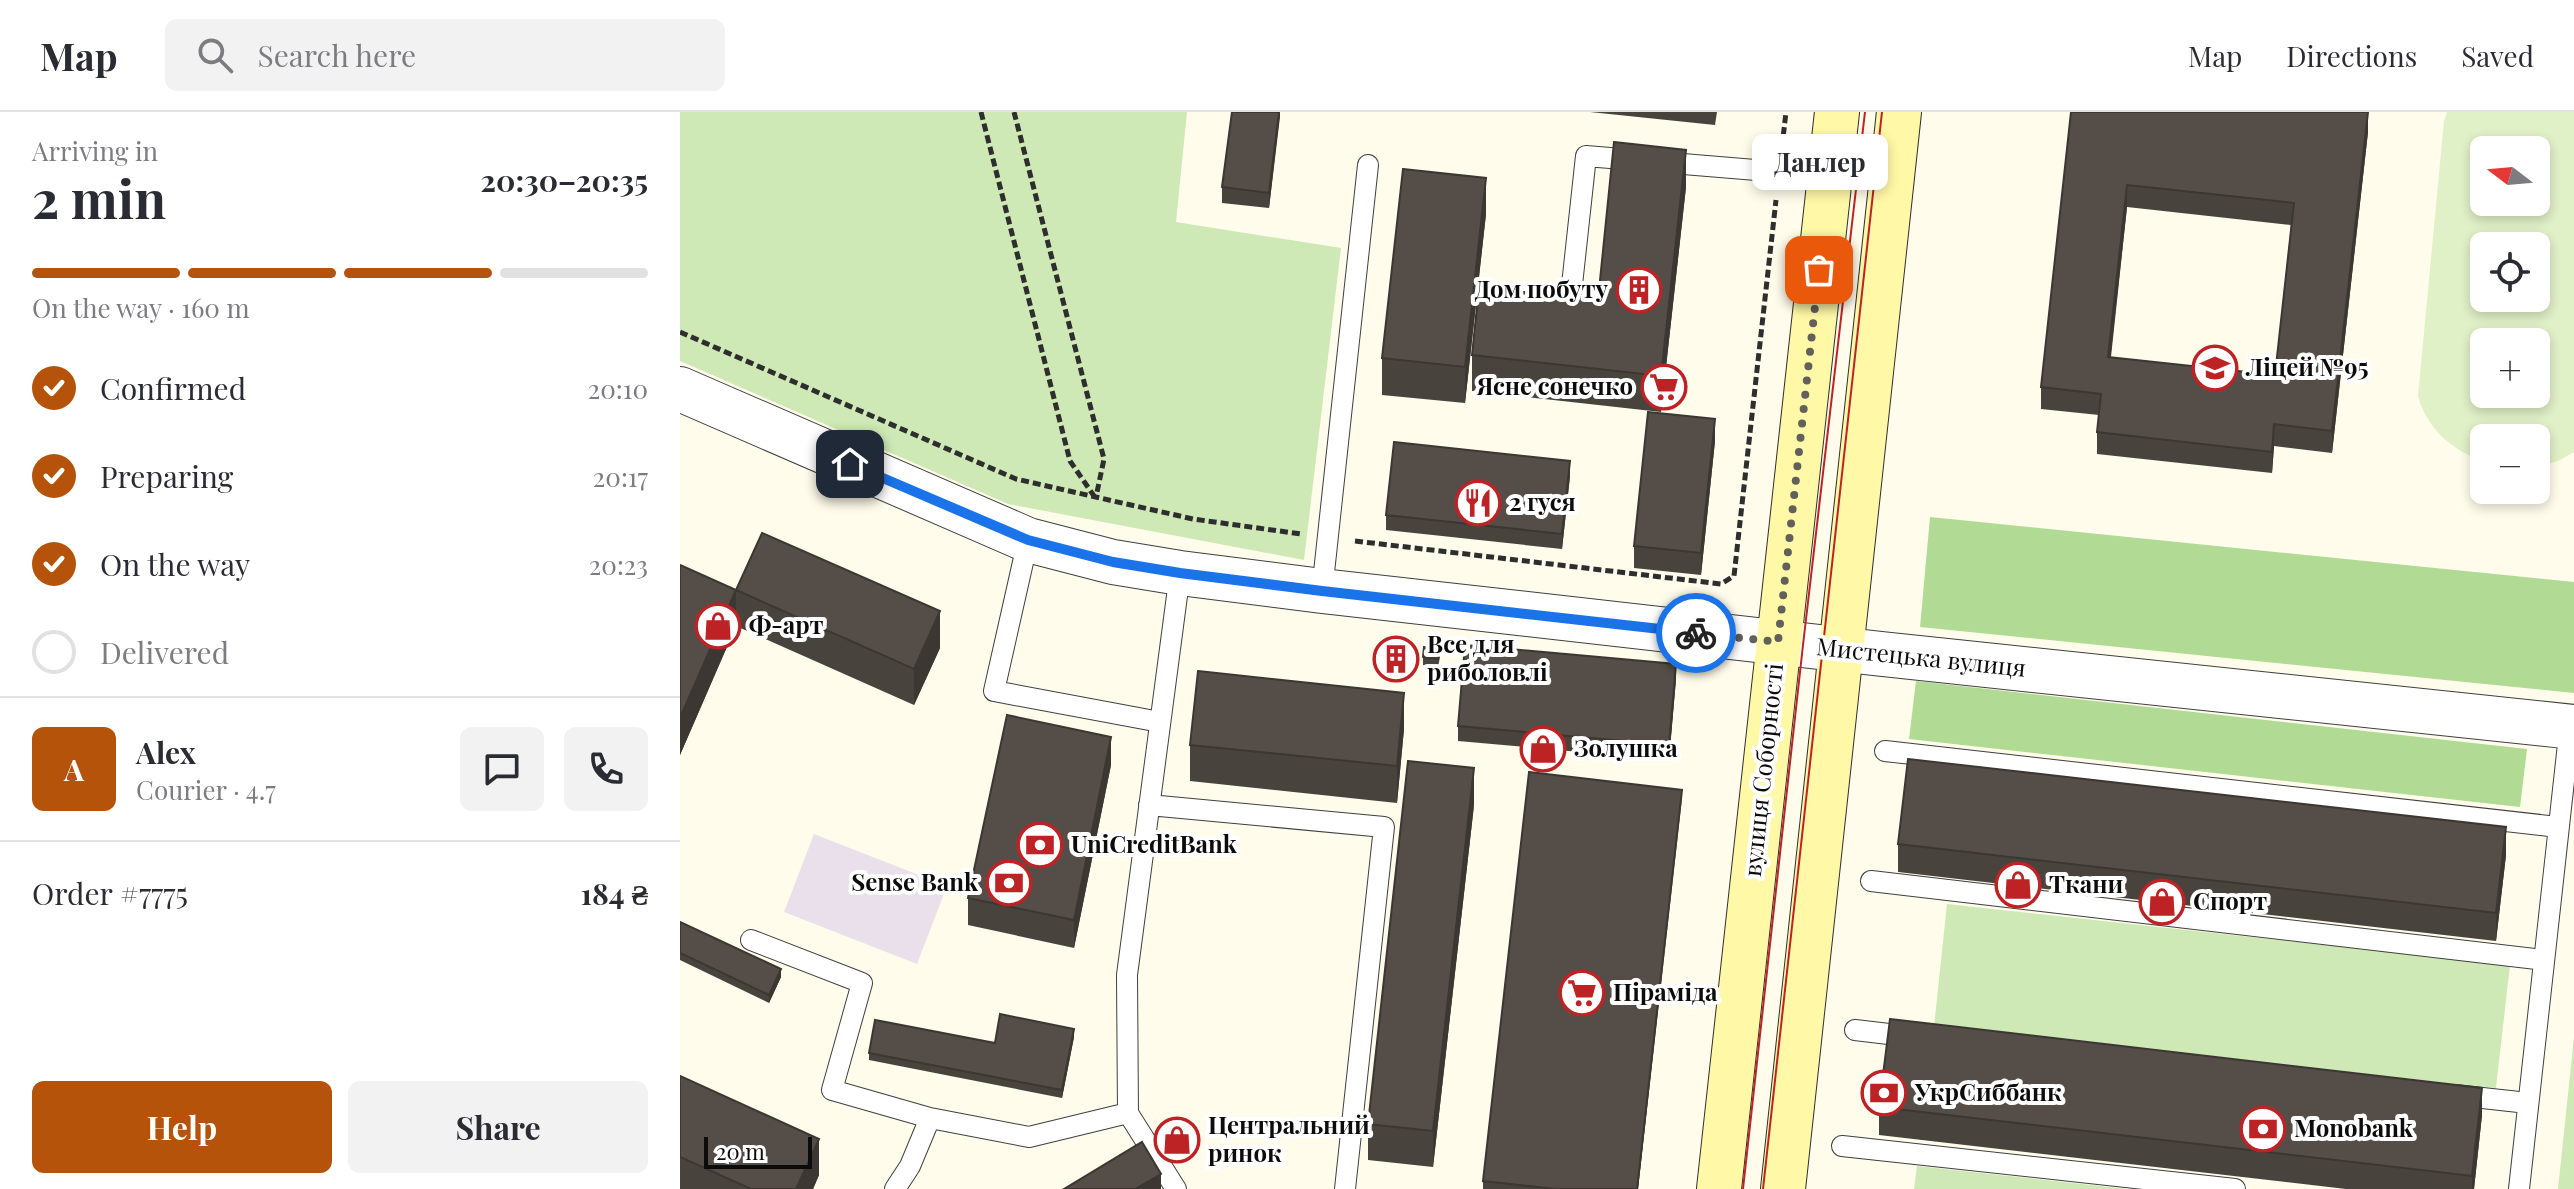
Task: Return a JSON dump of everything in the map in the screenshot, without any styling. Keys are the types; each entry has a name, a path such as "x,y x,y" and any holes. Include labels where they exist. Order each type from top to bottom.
{"main road":[{"name":"вулиця Соборності","path":"1719,1189 1837,112"},
{"path":"1783,1189 1899,112"}],"street":[{"name":"Мистецька вулиця","path":"680,389 1028,540 1113,562 1322,591 2572,727"}],"lane":[{"path":"1571,294 1586,156 1829,176"},
{"path":"1322,591 1368,165"},
{"path":"1028,540 994,691 1160,722"},
{"path":"1176,1189 1128,1113 1127,975 1180,573"},
{"path":"2519,1189 2558,827 2572,727"},
{"path":"1885,751 2558,827"},
{"path":"1149,805 1384,827 1345,1189"},
{"path":"1871,881 2544,960"},
{"path":"751,940 862,983 832,1090 930,1118 1029,1137 1128,1113"},
{"path":"1855,1030 1933,1039"},
{"path":"2434,1093 2528,1103"},
{"path":"895,1189 910,1166 930,1118"},
{"path":"1842,1146 2235,1189"}],"path":[{"path":"981,112 1070,461 1096,498"},
{"path":"1014,112 1104,459 1096,498"},
{"path":"680,332 1016,479 1193,519 1721,584 1734,576 1786,112"}],"shaded area":[{"path":"814,834 947,886 917,964 784,912"}],"green space":[{"path":"680,112 1187,112 1176,222 1341,248 1304,560 1008,504 680,361"},
{"path":"2447,112 2574,112 2574,452 2550,463 2550,424 2470,424 2470,456 2451,445 2434,428 2418,396"},
{"path":"1930,517 2574,582 2574,693 1920,627"},
{"path":"1916,681 2527,749 2520,807 1909,739"},
{"path":"1947,904 2510,965 2496,1088 1934,1027"},
{"path":"2574,1037 2574,1189 2558,1189"},
{"path":"1917,1166 2127,1189 1914,1189"}],"building":[{"path":"1232,112 1279,112 1269,193 1222,187"},
{"path":"2071,112 2368,112 2332,431 2274,424 2272,452 2097,432 2101,394 2041,387","holes":["2127,185 2294,203 2275,375 2108,357"]},
{"name":"Дом побуту","path":"1614,142 1686,150 1661,376 1472,355 1479,287 1598,300"},
{"path":"1403,169 1486,178 1465,367 1382,358"},
{"path":"1648,412 1715,419 1701,553 1634,546"},
{"name":"2 гуся","path":"1394,442 1570,461 1562,534 1386,515"},
{"path":"762,533 940,611 914,669 736,590"},
{"path":"680,565 736,590 680,718"},
{"path":"1465,645 1676,664 1669,745 1458,726"},
{"path":"1389,646 1404,648 1403,656 1387,654"},
{"path":"1424,647 1440,649 1438,659 1423,657"},
{"path":"1198,671 1404,693 1397,766 1190,745"},
{"name":"UniCreditBank","path":"1007,715 1111,737 1074,920 968,898"},
{"path":"1908,759 2506,827 2496,913 1898,844"},
{"path":"1408,761 1474,768 1433,1131 1368,1124"},
{"name":"Піраміда","path":"1529,772 1682,790 1637,1189 1556,1189 1483,1181"},
{"path":"680,922 781,969 769,995 680,953"},
{"path":"1000,1014 1074,1029 1062,1090 869,1053 875,1020 995,1043"},
{"path":"1890,1019 2482,1088 2472,1176 1879,1107"},
{"path":"680,1076 819,1139 796,1189 751,1189 680,1157"},
{"path":"1142,1142 1161,1174 1135,1189 1064,1189"}],"tram line":[{"path":"1743,1189 1865,112"},
{"path":"1763,1189 1882,112"}],"way so far":[{"path":"1696,633 1778,642 1819,270"}],"place":[{"name":"Данлер","path":"1819,270"},
{"name":"Дом побуту","path":"1639,290"},
{"name":"Ліцей №95","path":"2215,368"},
{"name":"Ясне сонечко","path":"1664,387"},
{"name":"2 гуся","path":"1478,503"},
{"name":"Ф-арт","path":"718,626"},
{"name":"Все для риболовлі","path":"1396,659"},
{"name":"Золушка","path":"1543,749"},
{"name":"UniCreditBank","path":"1040,845"},
{"name":"Sense Bank","path":"1009,883"},
{"name":"Ткани","path":"2018,885"},
{"name":"Спорт","path":"2162,902"},
{"name":"Піраміда","path":"1582,993"},
{"name":"УкрСиббанк","path":"1884,1093"},
{"name":"Monobank","path":"2263,1129"},
{"name":"Центральний ринок","path":"1177,1140"}],"route":[{"path":"850,464 1028,540 1113,562 1322,591 1696,633"}]}
